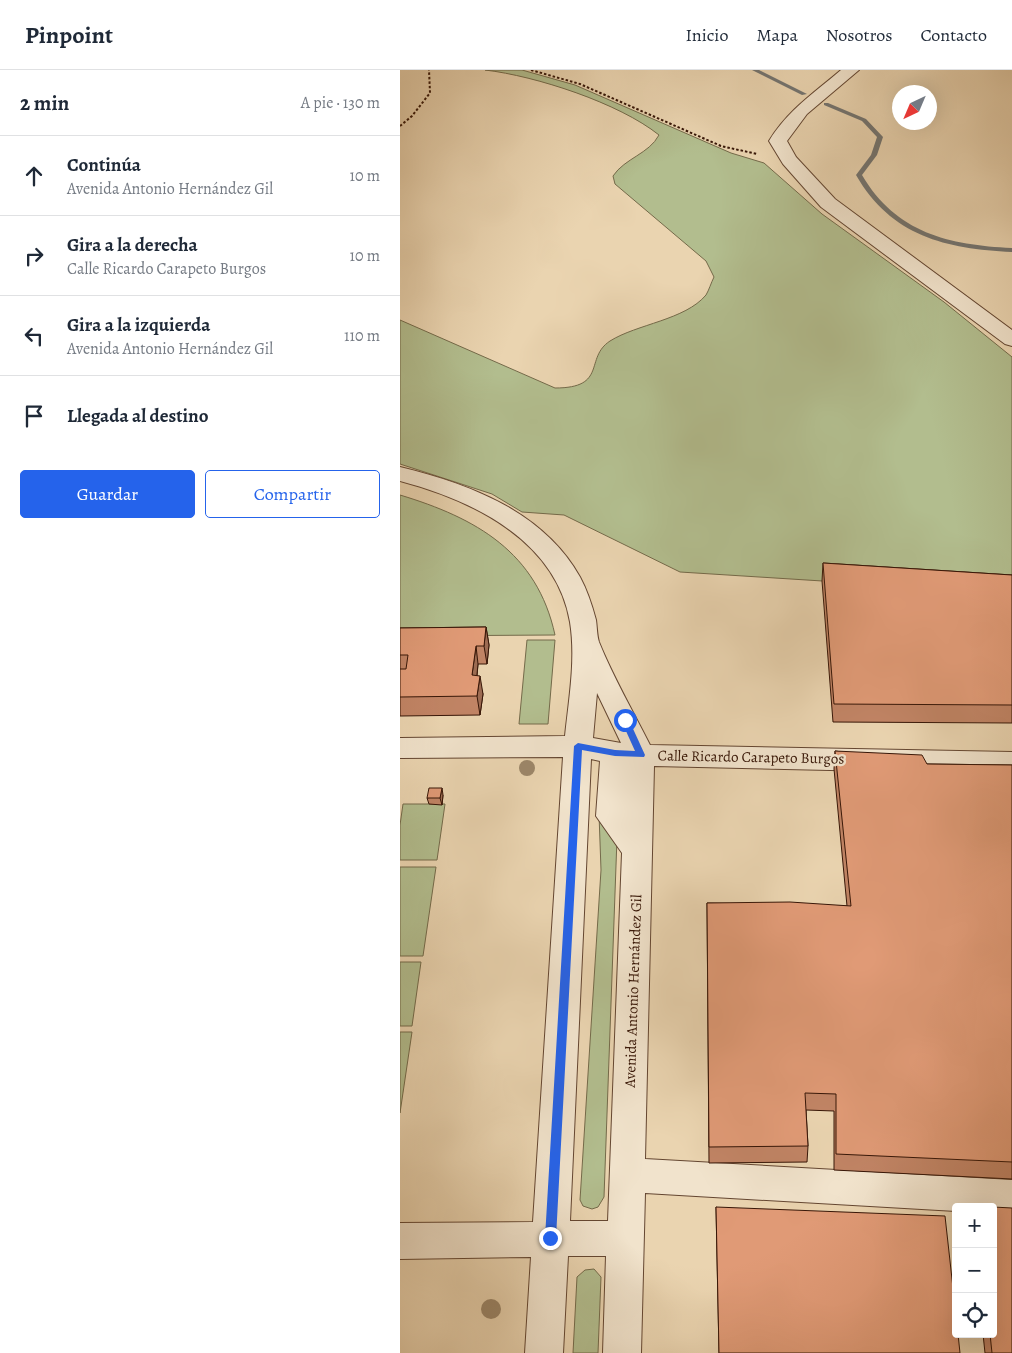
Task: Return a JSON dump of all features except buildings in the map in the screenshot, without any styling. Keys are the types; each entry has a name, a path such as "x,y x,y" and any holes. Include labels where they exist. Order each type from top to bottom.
{"street":[{"path":"851,70 832,88 803,106 786,124 778,141 789,160 828,203 1012,340"},
{"name":"Avenida Antonio Hernández Gil","path":"400,474 448,487 482,502 510,519 538,541 562,568 579,604 586,642 628,754 637,852 622,1353"},
{"name":"Avenida Antonio Hernández Gil","path":"544,1353 578,746 586,642"},
{"name":"Calle Ricardo Carapeto Burgos","path":"400,748 578,746 628,754 1012,763"},
{"path":"628,1174 1012,1197"},
{"path":"400,1241 626,1238"}],"path":[{"path":"400,126 412,116 430,93 429,70"},
{"path":"530,70 580,84 721,146 789,160"}],"green space":[{"path":"485,70 522,70 575,85 731,153 764,163 822,214 944,302 1012,357 1012,593 680,572 564,515 522,512 492,494 400,464 400,320 555,388 572,387 589,378 602,348 610,341 686,310 706,295 714,277 706,261 615,184 613,176 618,170 649,147 659,135 622,112 576,93 528,78"},
{"path":"400,495 454,515 499,542 518,560 534,581 546,606 555,635 400,636"},
{"path":"527,640 555,640 548,724 519,724"},
{"path":"403,804 445,804 437,860 400,860 400,825"},
{"path":"599,814 617,838 604,1197 598,1207 592,1209 583,1206 580,1200 601,870"},
{"path":"400,867 436,867 423,956 400,956"},
{"path":"400,962 421,962 412,1026 400,1026"},
{"path":"400,1032 412,1032 400,1113"},
{"path":"594,1269 601,1277 598,1353 573,1353 577,1277 585,1270"}],"waterway":[{"path":"755,70 804,94"},
{"path":"826,104 864,120 880,137 874,155 859,175 874,198 895,217 920,232 946,242 987,249 1012,250"}],"route":[{"path":"550,1238 578,746 615,753 641,755 625,720"}]}
